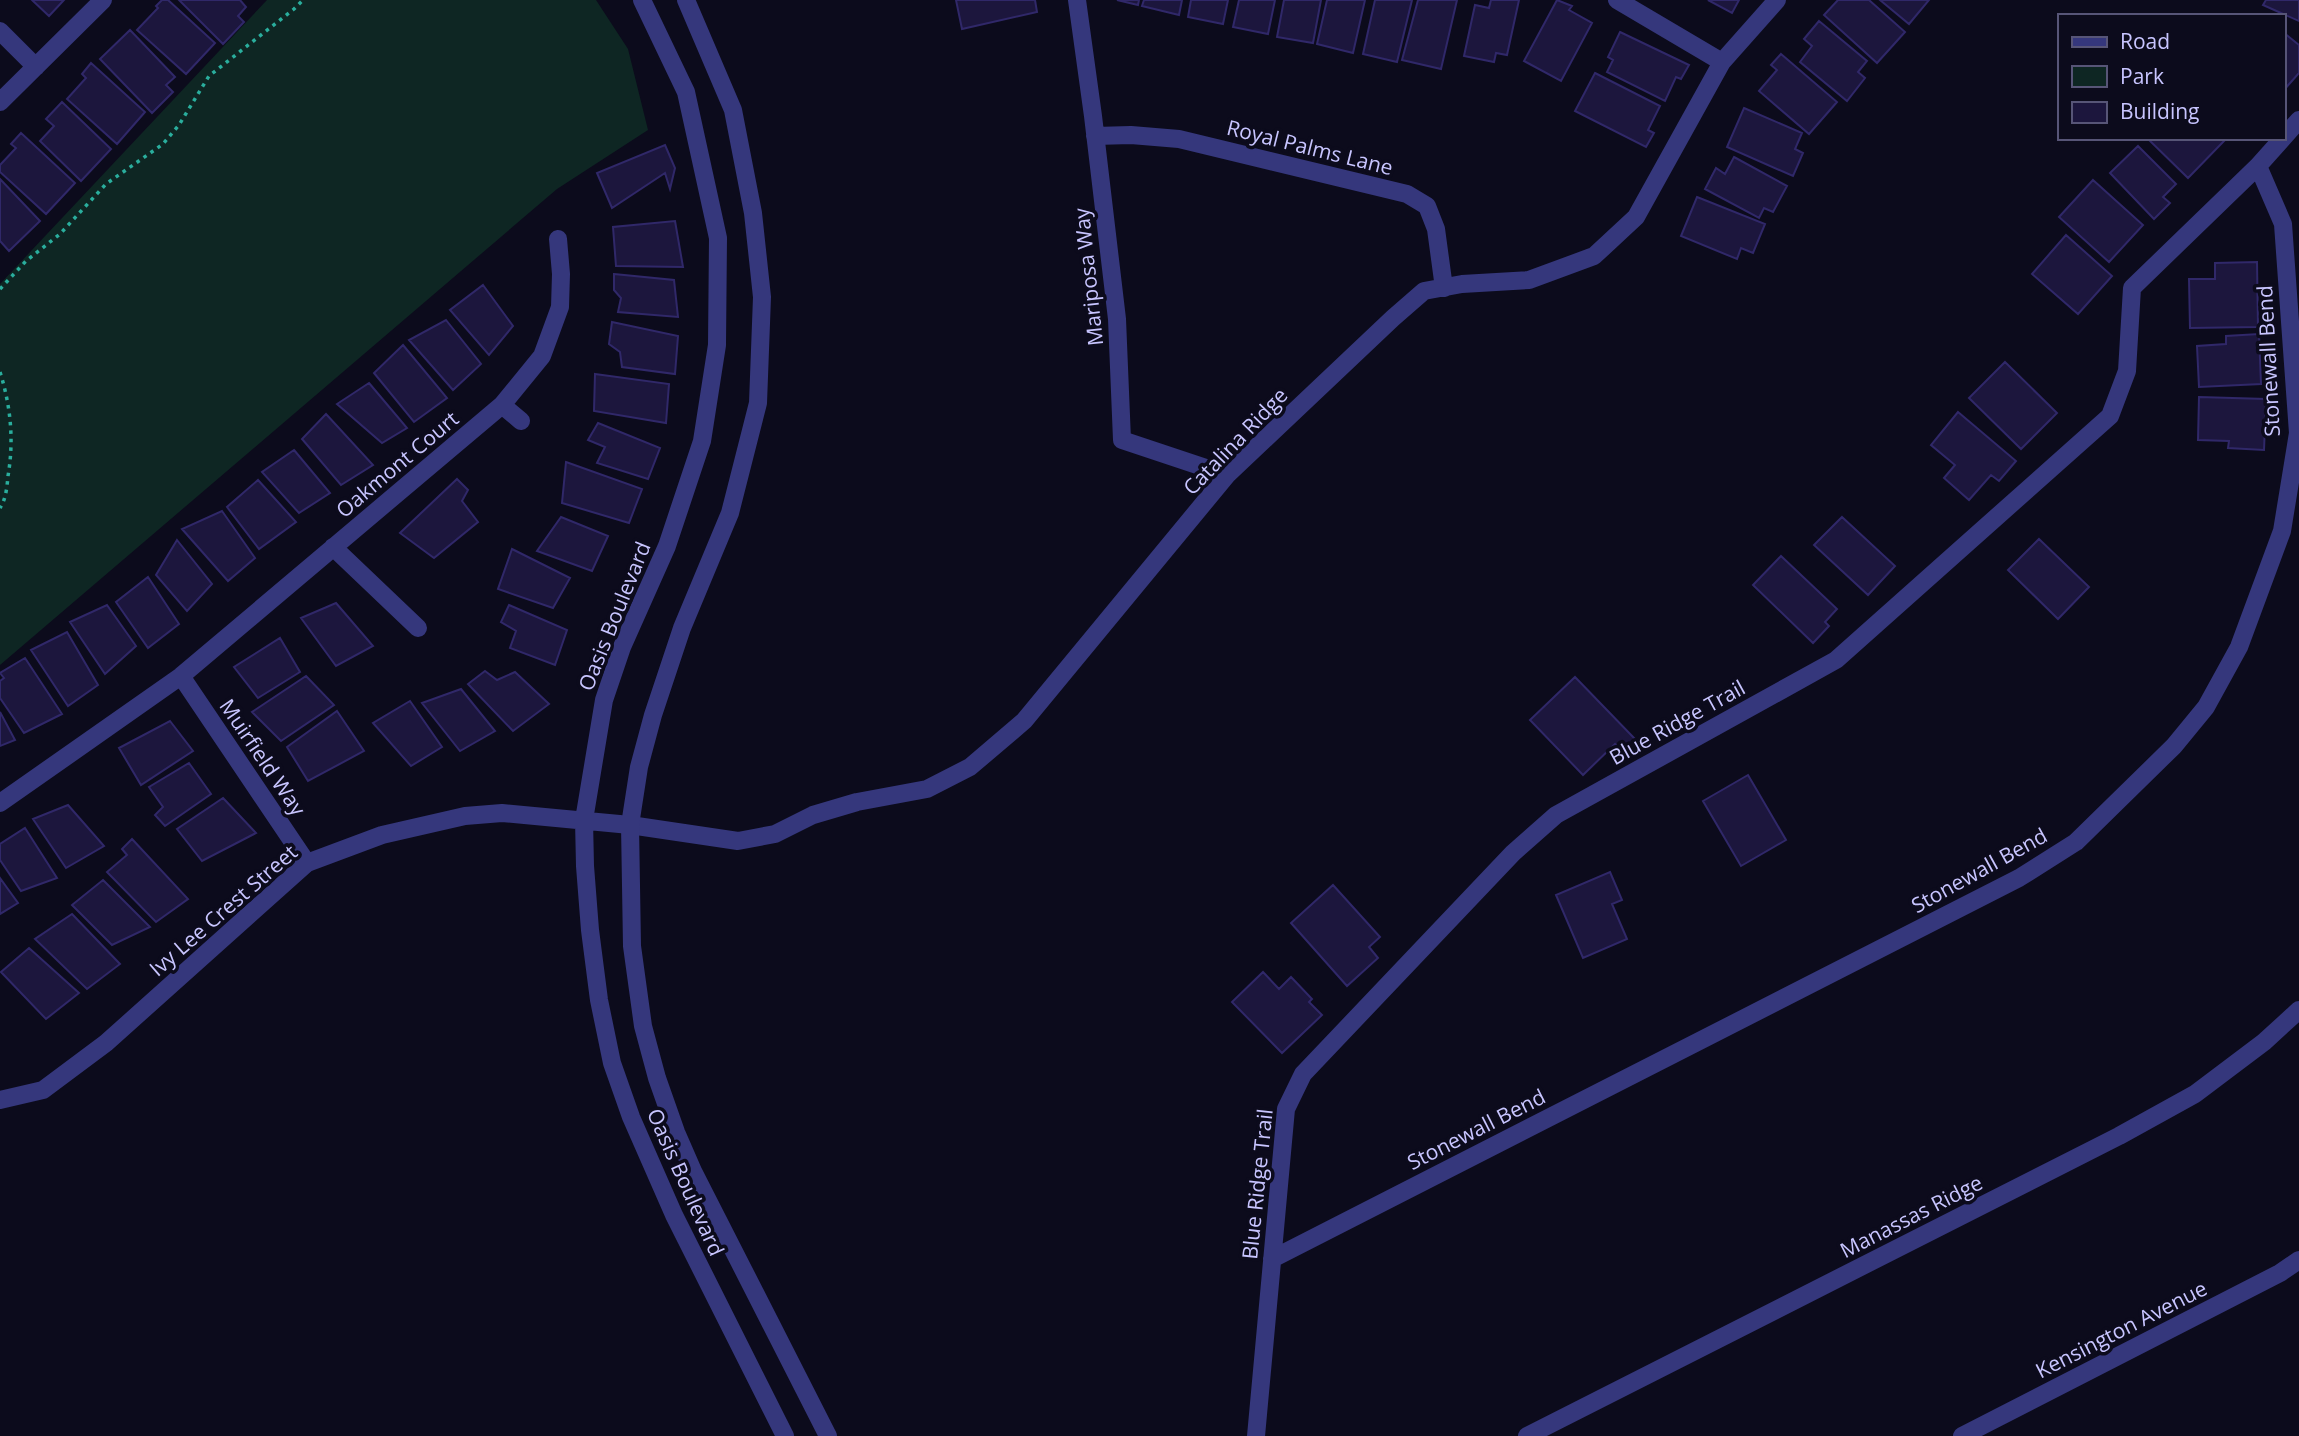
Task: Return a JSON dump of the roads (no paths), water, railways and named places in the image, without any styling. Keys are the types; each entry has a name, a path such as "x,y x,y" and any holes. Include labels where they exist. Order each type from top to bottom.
{"street":[{"path":"0,102 103,0"},
{"name":"Oasis Boulevard","path":"642,0 686,92 718,238 716,345 702,441 667,546 622,647 604,700 584,820 590,930 599,1000 612,1063 631,1118 674,1214 785,1436"},
{"name":"Oasis Boulevard","path":"686,0 733,110 753,212 762,297 758,403 730,513 682,628 639,767 630,825 632,946 643,1027 676,1132 693,1171 828,1436"},
{"name":"Mariposa Way","path":"1077,0 1117,319 1122,440 1227,475"},
{"path":"1616,0 1722,62"},
{"name":"Catalina Ridge","path":"630,825 738,841 775,834 813,815 858,802 927,789 970,767 1024,721 1227,475 1424,291 1462,284 1529,280 1594,256 1636,217 1722,62 1777,0"},
{"path":"0,31 36,66"},
{"name":"Blue Ridge Trail","path":"2285,136 2299,120"},
{"name":"Royal Palms Lane","path":"1095,136 1131,135 1180,139 1408,194 1427,206 1436,229 1444,288"},
{"name":"Blue Ridge Trail","path":"1256,1436 1286,1109 1303,1074 1513,853 1556,815 1836,660 2110,416 2127,371 2132,288 2258,166 2281,140"},
{"name":"Stonewall Bend","path":"1272,1259 2020,878 2076,842 2174,746 2206,707 2239,647 2281,531 2298,433 2283,224 2258,166"},
{"name":"Oakmont Court","path":"0,803 181,676 502,405 542,356 560,307 558,239"},
{"path":"502,405 520,421"},
{"path":"333,547 418,628"},
{"name":"Muirfield Way","path":"181,676 307,863"},
{"name":"Ivy Lee Crest Street","path":"0,1100 43,1090 106,1044 307,863 382,835 465,816 502,813 630,825"},
{"name":"Manassas Ridge","path":"1527,1436 2119,1136 2194,1094 2264,1042 2299,1010"},
{"name":"Kensington Avenue","path":"1962,1436 2280,1273 2299,1260"}]}
